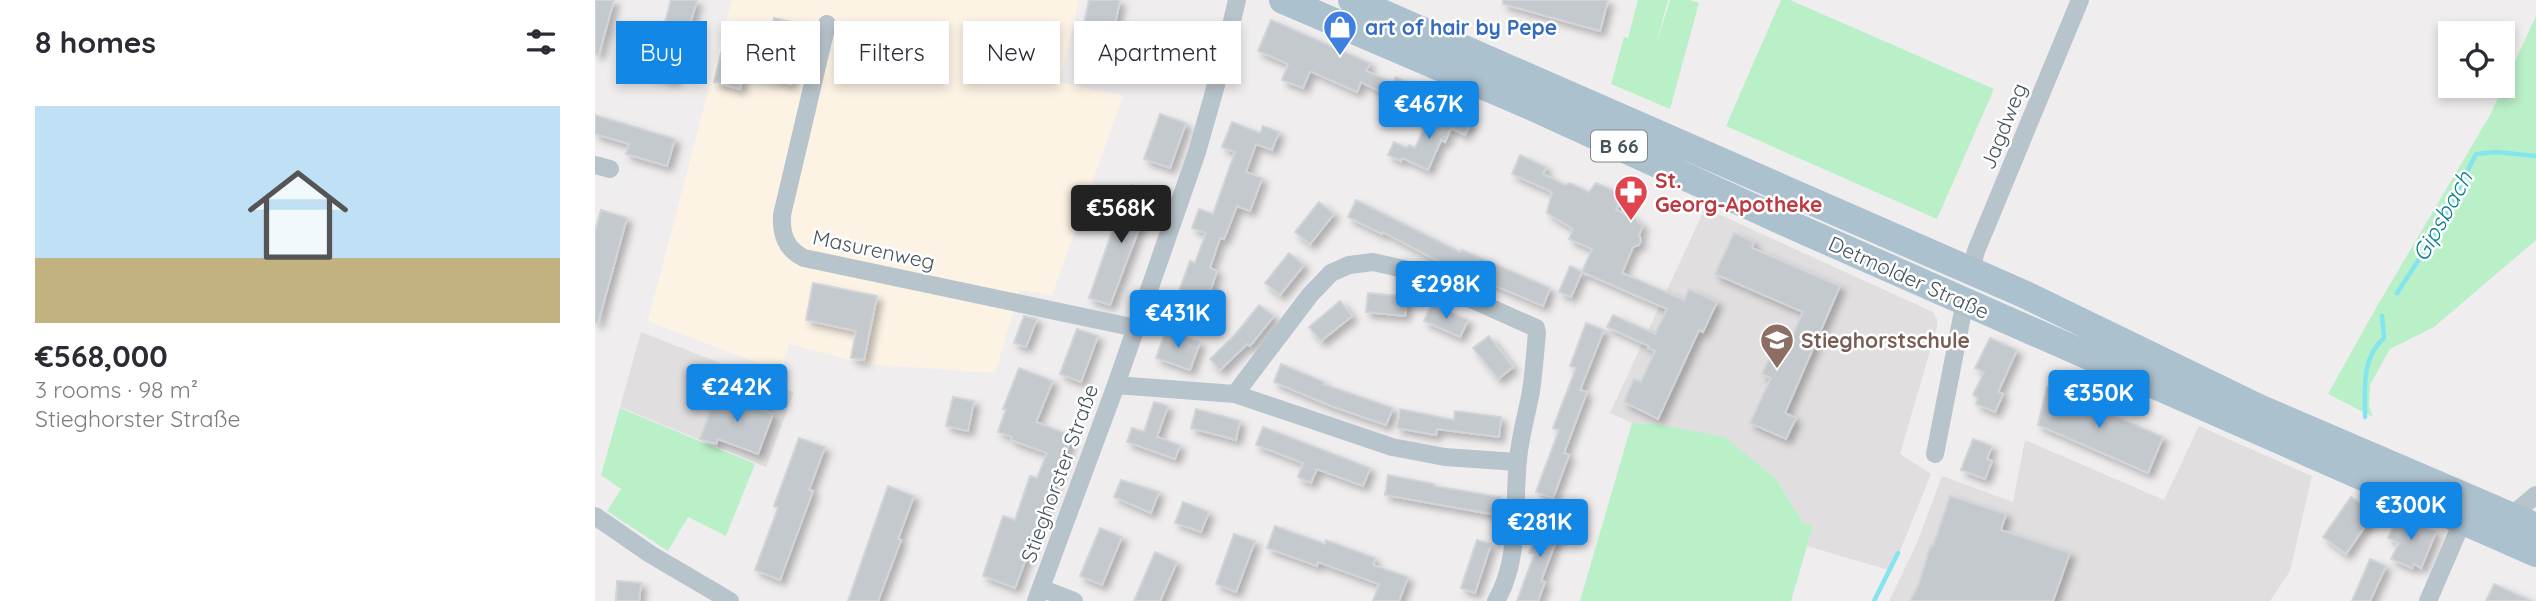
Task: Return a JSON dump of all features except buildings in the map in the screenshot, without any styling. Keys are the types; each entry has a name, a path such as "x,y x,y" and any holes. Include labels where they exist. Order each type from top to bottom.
{"main road":[{"name":"Detmolder Straße","path":"1283,0 1535,108 2536,553"},
{"name":"Detmolder Straße","path":"1352,0 1971,270 2261,409 2523,522"},
{"path":"1965,301 1971,270"}],"street":[{"name":"Stieghorster Straße","path":"1039,594 1116,385 1197,152 1237,0"},
{"name":"Jagdweg","path":"1971,270 1976,251 2080,0"},
{"name":"Masurenweg","path":"827,24 782,215 782,231 786,244 794,253 804,258 1136,328"},
{"path":"1235,394 1310,295 1331,273 1349,265 1373,262 1403,269 1536,328 1531,393 1517,462 1512,553 1509,571 1496,601"},
{"path":"1935,454 1965,301"},
{"path":"1116,385 1235,394 1392,447 1445,457 1517,462"},
{"path":"2523,522 2536,495"},
{"path":"595,516 650,554 730,601"},
{"path":"2428,601 2462,520"},
{"path":"1039,594 1074,601"}],"shaded area":[{"path":"732,0 1079,0 1060,82 1123,96 1052,295 1020,290 995,373 866,364 789,344 781,372 648,321 721,42 721,84 820,84 820,21 727,21"},
{"name":"Stieghorstschule","path":"1705,208 1933,312 1937,319 1937,327 1900,454 1931,474 1892,571 1807,546 1813,526 1803,523 1777,480 1657,424 1632,423 1610,413"},
{"path":"641,332 794,392 766,467 620,407"},
{"path":"2199,426 2312,476 2290,571 2270,601 1889,601 1917,543 1942,476 2013,502 2025,440 2164,500"}],"green space":[{"path":"1638,0 1668,0 1656,45 1670,0 1699,3 1670,109 1611,84 1624,37 1628,38"},
{"path":"1781,0 1790,0 1994,89 1937,219 1726,126"},
{"path":"2536,16 2536,240 2434,327 2390,349 2370,385 2369,406 2373,417 2328,394 2498,98 2515,98 2515,61"},
{"path":"620,408 755,464 726,536 688,517 668,551 607,511 621,489 601,475"},
{"path":"1632,423 1657,424 1725,437 1777,480 1803,523 1813,526 1791,601 1580,601"}],"waterway":[{"name":"Gipsbach","path":"2397,293 2435,235 2476,154 2496,152 2536,156"},
{"name":"Gipsbach","path":"2365,417 2366,374 2371,355 2384,338 2382,316"},
{"path":"1874,601 1898,553"}],"place":[{"name":"art of hair by Pepe","path":"1340,57"},
{"name":"St. Georg-Apotheke","path":"1631,222"},
{"name":"Stieghorstschule","path":"1777,370"}]}
